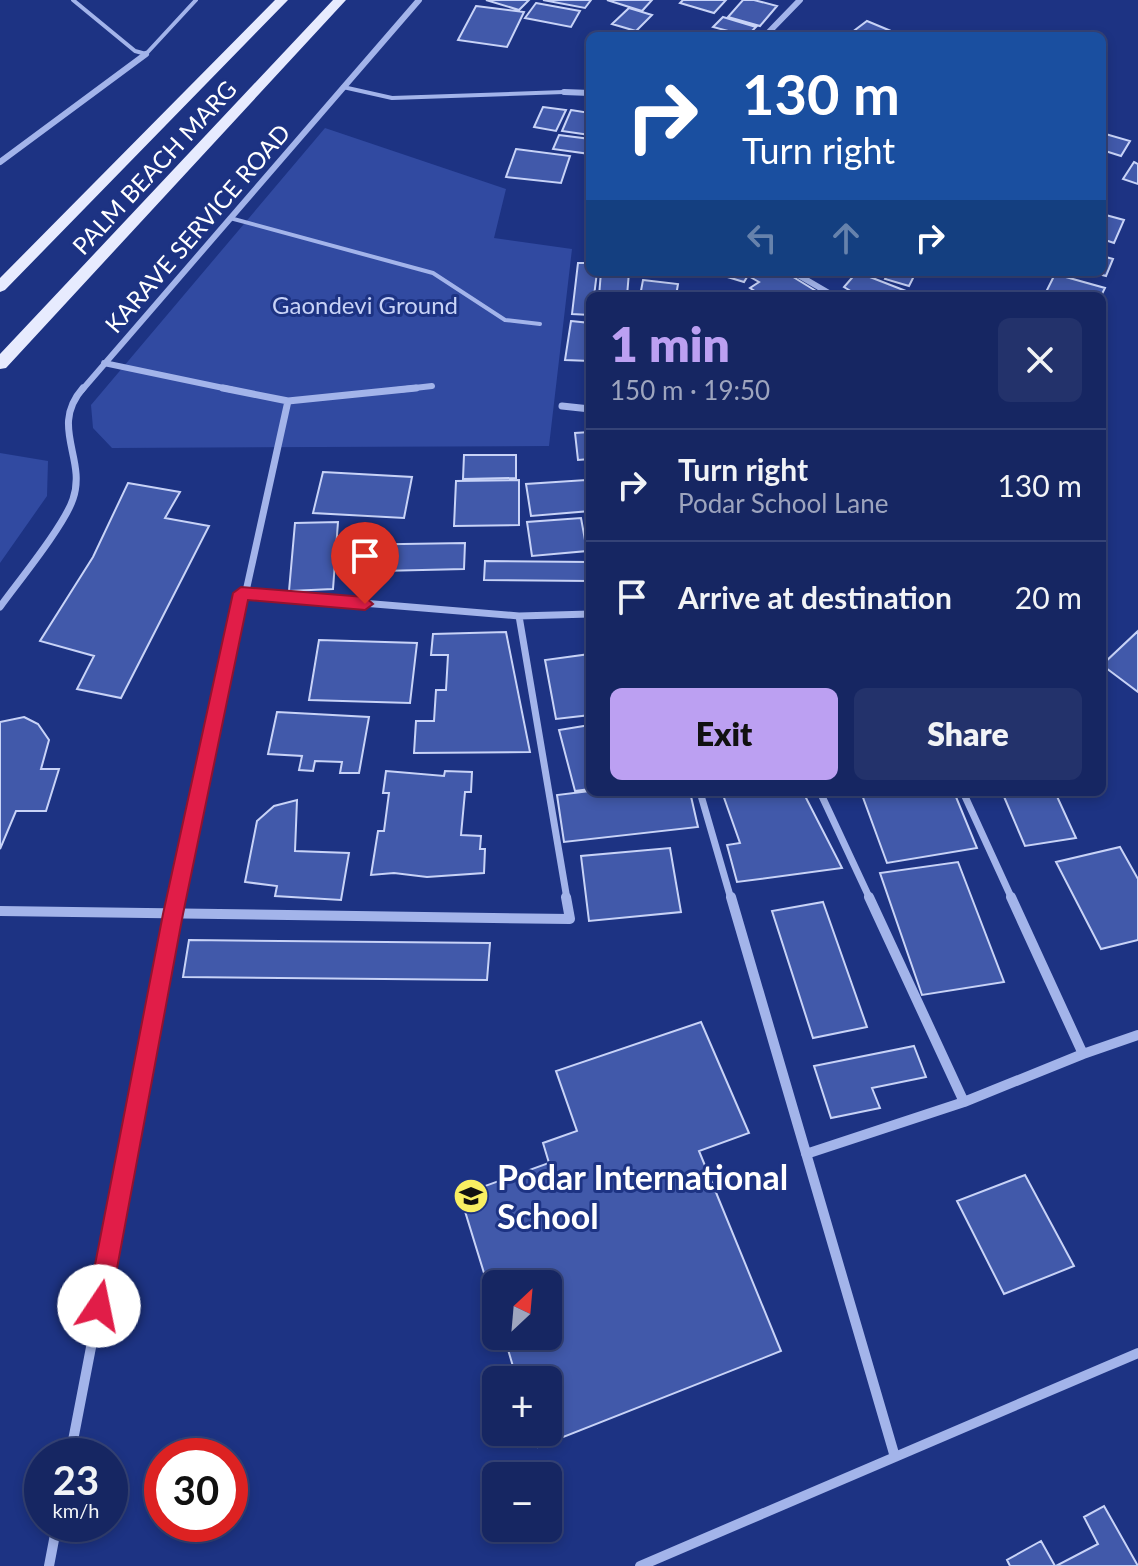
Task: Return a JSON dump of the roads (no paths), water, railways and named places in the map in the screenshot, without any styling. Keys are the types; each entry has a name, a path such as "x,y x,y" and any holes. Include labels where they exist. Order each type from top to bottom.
{"main road":[{"name":"PALM BEACH MARG","path":"0,287 282,0"},
{"name":"PALM BEACH MARG","path":"0,364 340,0"}],"street":[{"name":"KARAVE SERVICE ROAD","path":"0,607 73,501 78,479 75,456 65,435 66,414 104,363 419,0"},
{"path":"769,32 800,0"},
{"path":"0,162 146,54"},
{"path":"564,92 586,93"},
{"path":"800,276 827,292"},
{"path":"104,363 288,401 432,386"},
{"path":"73,1438 173,914 241,593 288,401"},
{"path":"562,406 586,409"},
{"path":"241,593 519,616 586,614"},
{"path":"0,911 570,919 519,616"},
{"path":"701,796 895,1457"},
{"path":"822,796 964,1102"},
{"path":"965,796 1083,1054"},
{"path":"806,1154 964,1102 1138,1035"},
{"path":"640,1566 1138,1353"},
{"path":"49,1566 54,1542"}],"lane":[{"path":"73,0 135,51 146,54 196,0"},
{"path":"343,87 392,98 564,92"},
{"path":"230,218 433,273 505,320 540,324"}],"place":[{"name":"Podar International School","path":"471,1196"}],"park label":[{"name":"Gaondevi Ground","path":"365,304"}]}
